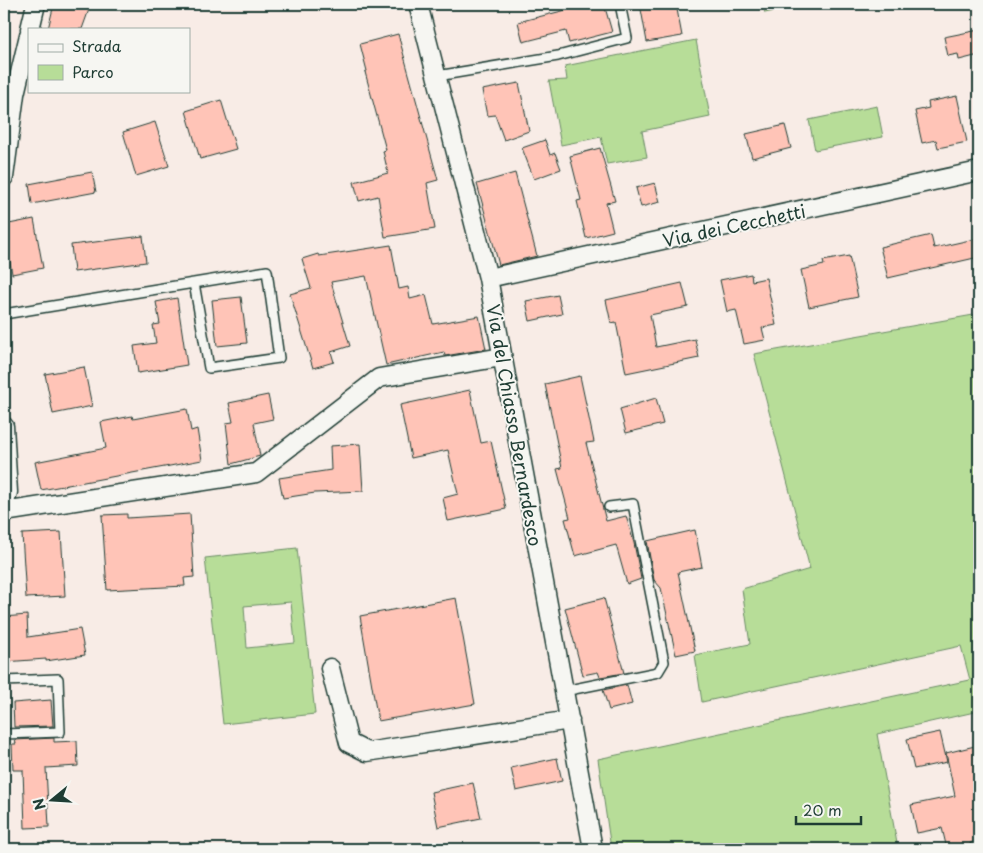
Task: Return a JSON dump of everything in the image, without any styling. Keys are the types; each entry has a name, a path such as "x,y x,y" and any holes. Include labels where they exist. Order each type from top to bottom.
{"street":[{"path":"30,28 36,4"},
{"name":"Via del Chiasso Bernardesco","path":"418,4 488,278 593,849"},
{"path":"4,177 15,94 28,39"},
{"name":"Via dei Cecchetti","path":"488,278 979,171"},
{"path":"4,512 256,473 379,378 502,357"},
{"path":"4,426 8,492 4,505"},
{"path":"330,668 349,743 367,752 570,720"}],"lane":[{"path":"436,76 558,56 626,38 620,4"},
{"path":"4,314 267,271 279,358 209,368 194,283"},
{"path":"564,690 658,672 664,662 633,504 609,507"},
{"path":"4,681 58,679 60,732 4,734"}],"green space":[{"path":"763,4 808,4 765,13"},
{"path":"696,40 710,117 642,131 647,157 607,164 601,137 561,145 549,81 567,80 565,66"},
{"path":"877,106 883,137 815,150 809,120"},
{"path":"979,314 979,711 877,734 898,849 611,849 598,759 970,680 961,646 702,702 695,655 750,644 742,589 810,569 754,354"},
{"path":"297,548 315,714 223,724 205,558","holes":["291,602 295,643 247,648 244,606"]}],"building":[{"path":"54,4 91,4 82,28 48,28"},
{"path":"590,4 604,4 612,32 569,43 566,31 523,42 518,22"},
{"path":"640,4 676,4 682,36 647,42"},
{"path":"979,30 979,55 959,60 958,54 948,56 944,37"},
{"path":"398,34 438,180 427,183 435,229 385,237 378,196 359,201 354,182 388,173 383,151 386,150 365,72 367,71 360,44"},
{"path":"519,83 529,131 504,140 495,115 487,116 482,90"},
{"path":"957,96 967,142 938,148 936,140 922,143 915,111 929,108 928,102"},
{"path":"221,100 236,149 200,159 186,111"},
{"path":"155,122 169,166 136,176 123,132"},
{"path":"785,125 791,148 752,158 746,134"},
{"path":"545,140 550,155 555,153 561,169 534,179 522,148"},
{"path":"600,148 615,201 606,203 613,231 586,238 577,201 581,200 570,156"},
{"path":"92,172 96,192 32,204 29,184"},
{"path":"515,173 537,256 499,265 477,184"},
{"path":"655,183 660,202 641,207 636,188"},
{"path":"34,219 43,268 12,274 4,225"},
{"path":"931,235 934,248 979,238 979,257 888,278 880,247"},
{"path":"143,236 146,262 74,272 71,245"},
{"path":"391,245 399,289 408,287 410,299 426,295 433,324 479,316 486,349 445,356 444,352 386,365 366,276 331,282 350,346 331,352 334,362 313,368 290,294 311,288 302,259 318,254 319,256"},
{"path":"849,256 858,297 809,307 801,270 824,265 823,261"},
{"path":"751,274 752,281 766,278 776,325 762,328 765,340 744,344 736,310 727,312 720,280"},
{"path":"682,283 688,307 650,315 656,347 695,339 699,358 626,373 616,322 611,323 606,300"},
{"path":"558,295 562,314 530,321 526,301"},
{"path":"241,297 247,343 217,346 212,300"},
{"path":"177,298 187,365 138,373 134,346 156,343 153,325 160,324 156,302"},
{"path":"84,367 92,406 53,414 45,374"},
{"path":"580,376 594,442 586,443 606,521 626,516 634,543 641,579 627,584 616,545 575,556 565,519 570,518 557,469 562,468 545,384"},
{"path":"470,390 481,443 491,441 506,509 448,521 443,498 458,494 448,450 411,458 400,405"},
{"path":"268,395 273,419 254,423 260,456 231,464 226,423 233,422 229,403"},
{"path":"656,398 663,424 626,433 620,409"},
{"path":"187,409 191,431 197,429 202,460 41,490 35,462 106,448 101,422 132,416 133,419"},
{"path":"360,444 363,491 315,493 283,498 279,478 331,470 330,446"},
{"path":"127,514 127,518 190,514 194,577 184,578 185,586 107,590 102,515"},
{"path":"695,530 702,567 678,572 695,651 676,655 661,588 654,580 647,541"},
{"path":"61,532 65,596 26,598 22,534"},
{"path":"456,598 475,704 378,721 360,616"},
{"path":"604,598 624,673 600,677 598,672 583,675 565,608"},
{"path":"27,615 28,637 80,629 85,655 46,661 46,659 4,662 4,617"},
{"path":"627,685 632,704 609,710 603,690"},
{"path":"51,700 53,726 14,727 13,703"},
{"path":"940,732 947,762 914,769 907,739"},
{"path":"54,738 54,742 77,741 78,766 46,768 49,827 25,828 23,770 13,770 12,744 16,744 15,740"},
{"path":"979,745 979,841 970,843 972,849 947,849 942,828 917,833 911,805 955,796 946,753"},
{"path":"557,758 562,781 516,791 511,768"},
{"path":"473,783 481,818 438,827 431,792"}]}
